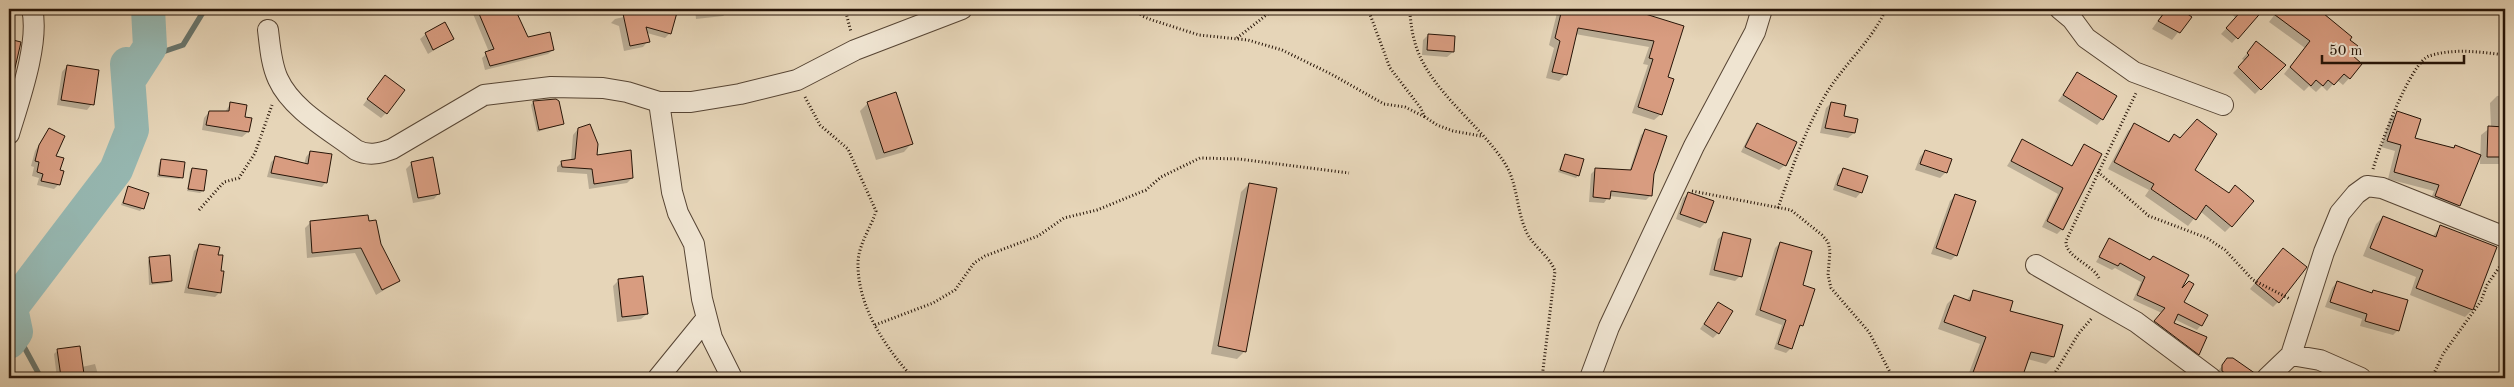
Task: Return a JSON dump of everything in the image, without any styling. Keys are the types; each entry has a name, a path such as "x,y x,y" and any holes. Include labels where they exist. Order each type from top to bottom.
{"street":[{"path":"9,134 26,78 33,36 32,9"},
{"path":"268,30 271,56 278,80 294,102 364,154 379,154 392,149 484,95 551,88 603,88 627,92 659,102 690,102 740,94 797,80 855,50 962,9"},
{"path":"1590,378 1609,326 1674,187 1755,32 1762,9"},
{"path":"2060,9 2072,19 2086,38 2138,74 2223,105"},
{"path":"659,102 672,192 678,213 694,244 706,319 712,338 732,378"},
{"path":"2267,378 2291,354 2324,252 2340,213 2356,194 2367,186 2382,188 2505,237"},
{"path":"2036,265 2136,322 2211,378"},
{"path":"658,378 706,319"},
{"path":"2291,354 2320,360 2362,378"}],"path":[{"path":"1136,9 1142,16 1199,35 1236,38 1282,50 1331,74 1384,104 1405,107 1425,117 1437,126 1482,136"},
{"path":"1236,38 1274,9"},
{"path":"1368,9 1390,68 1420,107 1425,117"},
{"path":"1409,9 1414,41 1427,68 1504,162 1516,188 1523,224 1528,234 1551,261 1555,271 1542,378"},
{"path":"1778,208 1799,147 1827,93 1875,32 1886,9"},
{"path":"2367,186 2380,147 2400,99 2419,62 2428,57 2465,50 2505,55"},
{"path":"2052,378 2079,333 2106,305 2096,272 2068,251 2066,246 2067,238 2136,94 2138,74"},
{"path":"199,210 224,182 239,178 254,153 271,110 278,80"},
{"path":"797,80 820,125 848,149 876,211 872,225 864,239 858,261 862,294 875,325 895,358 913,378"},
{"path":"875,325 933,303 955,290 974,264 985,256 1038,236 1064,218 1097,210 1146,190 1161,177 1200,158 1239,159 1349,173"},
{"path":"2098,172 2148,216 2207,238 2225,250 2252,280 2285,295 2303,318"},
{"path":"1674,187 1791,210 1828,242 1830,251 1828,275 1831,288 1869,332 1893,378"},
{"path":"2432,378 2443,354 2481,301 2486,285 2505,259"}],"building":[{"path":"477,9 515,9 528,37 550,32 554,50 490,66 485,52 494,49"},
{"path":"622,9 678,9 671,34 646,27 650,42 630,46"},
{"path":"1562,9 1640,9 1639,12 1684,26 1668,77 1674,79 1662,115 1638,107 1653,59 1649,58 1654,41 1578,28 1567,75 1552,72 1560,41 1555,38"},
{"path":"2167,9 2180,9 2192,17 2180,33 2158,21"},
{"path":"2243,9 2264,9 2238,39 2226,28"},
{"path":"2267,9 2318,9 2352,37 2350,40 2358,46 2351,54 2362,64 2350,79 2344,74 2334,85 2328,80 2323,86 2316,80 2311,86 2290,67 2310,41"},
{"path":"445,22 454,39 433,50 425,33"},
{"path":"1428,34 1455,36 1454,52 1427,50"},
{"path":"9,39 21,42 9,94"},
{"path":"2256,41 2286,65 2261,90 2238,67 2249,55 2247,53"},
{"path":"67,65 99,70 94,105 61,100"},
{"path":"2077,72 2117,96 2103,120 2063,95"},
{"path":"385,75 405,90 387,114 367,99"},
{"path":"896,92 913,144 884,153 867,102"},
{"path":"556,99 559,101 564,124 539,130 533,101"},
{"path":"230,102 247,105 245,117 252,118 249,132 206,125 209,111 229,111"},
{"path":"1831,102 1846,105 1844,116 1858,119 1855,133 1825,128"},
{"path":"2397,111 2421,119 2415,138 2454,148 2455,145 2481,155 2460,206 2435,196 2439,185 2394,172 2401,145 2387,141"},
{"path":"2197,119 2217,134 2195,170 2229,193 2235,185 2254,201 2232,227 2206,205 2196,220 2151,189 2154,184 2114,162 2134,123 2169,142 2174,134 2180,138"},
{"path":"1757,123 1797,142 1786,166 1745,147"},
{"path":"590,124 598,144 597,155 631,150 633,178 594,184 592,169 562,167 561,161 575,159 578,128"},
{"path":"2488,126 2505,127 2505,157 2487,157"},
{"path":"49,128 65,136 56,156 64,158 60,170 64,171 60,185 41,181 43,174 37,172 39,162 35,161 39,145"},
{"path":"1645,129 1667,136 1654,174 1652,196 1611,191 1610,199 1593,197 1595,168 1631,170"},
{"path":"2022,139 2072,166 2084,144 2102,154 2063,230 2047,221 2063,188 2011,161"},
{"path":"1925,150 1952,159 1947,173 1920,164"},
{"path":"310,151 332,154 327,183 271,173 275,156 308,164"},
{"path":"1565,154 1584,159 1579,176 1560,170"},
{"path":"433,157 440,194 418,198 411,162"},
{"path":"161,159 185,162 183,178 159,175"},
{"path":"192,168 207,170 204,191 188,189"},
{"path":"1843,168 1868,176 1862,193 1837,185"},
{"path":"1249,183 1277,188 1246,352 1218,346"},
{"path":"128,186 149,193 144,209 123,203"},
{"path":"1688,192 1714,201 1706,223 1680,214"},
{"path":"1955,194 1976,201 1957,256 1936,248"},
{"path":"368,215 369,221 376,220 381,244 400,281 382,290 361,248 312,253 310,221"},
{"path":"2383,216 2436,237 2440,225 2497,247 2473,310 2416,288 2423,270 2370,248"},
{"path":"1723,232 1751,239 1742,277 1714,270"},
{"path":"2109,238 2150,260 2153,256 2189,275 2182,288 2189,281 2194,284 2184,302 2208,315 2202,326 2178,314 2174,323 2207,337 2199,355 2154,321 2165,308 2137,295 2145,277 2120,263 2118,266 2099,257"},
{"path":"1780,242 1812,251 1803,285 1815,289 1803,326 1800,325 1792,349 1778,344 1786,320 1760,310"},
{"path":"199,244 220,247 218,255 223,255 221,271 224,271 221,293 188,288"},
{"path":"2283,248 2307,267 2279,303 2255,283"},
{"path":"170,255 172,281 152,283 149,257"},
{"path":"643,276 648,314 622,317 618,279"},
{"path":"2337,281 2372,293 2373,290 2408,300 2399,331 2365,321 2367,314 2330,302"},
{"path":"1973,290 2013,301 2010,311 2063,325 2054,357 2031,352 2022,378 1971,378 1986,337 1944,322 1954,295 1970,301"},
{"path":"1718,302 1733,311 1719,334 1704,324"},
{"path":"80,346 84,374 61,377 57,349"},
{"path":"2227,358 2233,358 2256,374 2255,378 2232,378 2222,371 2222,365"}],"waterway":[{"path":"9,342 16,332 11,308 116,170 132,130 127,64 132,75 150,47 148,9"},
{"path":"127,64 183,45 205,9"},
{"path":"16,332 41,378"}]}
